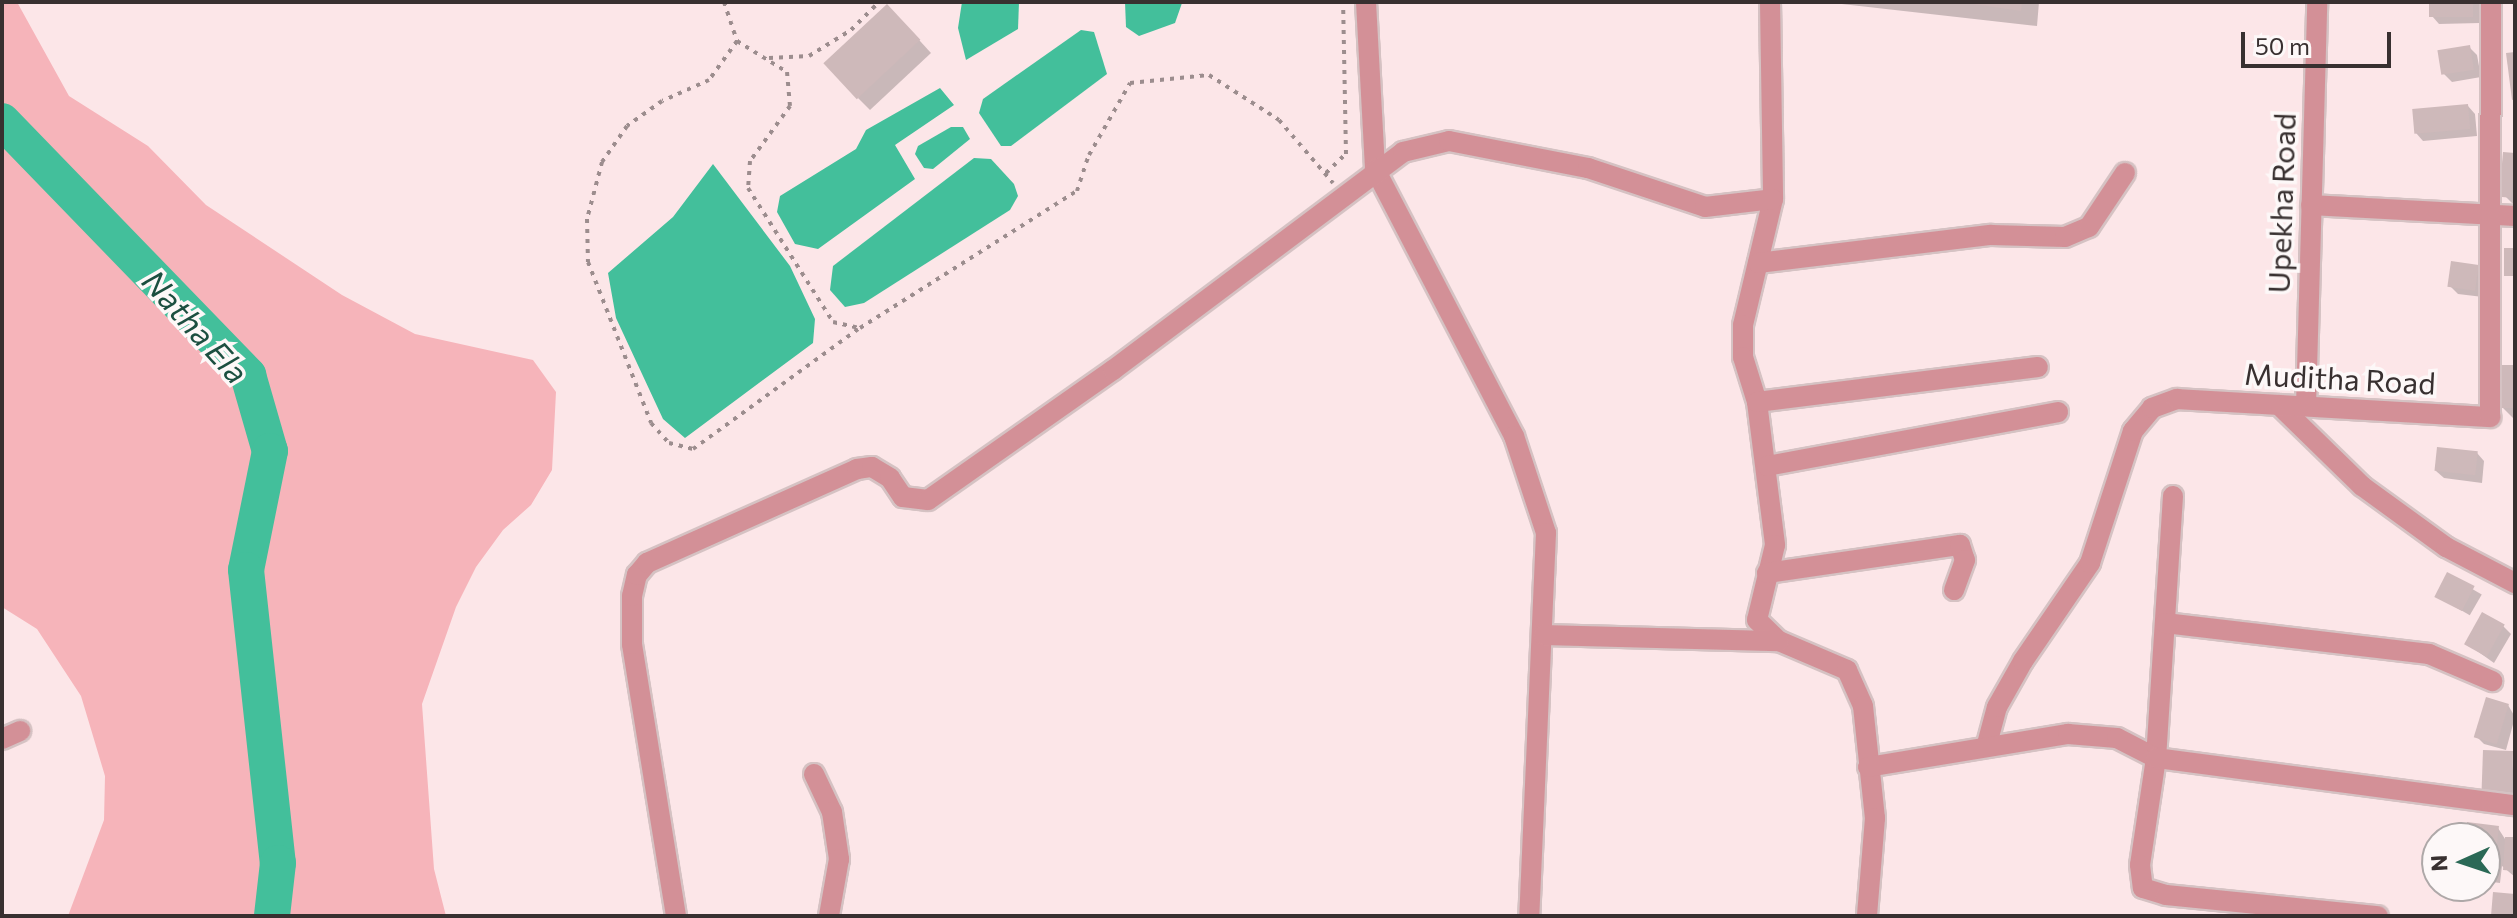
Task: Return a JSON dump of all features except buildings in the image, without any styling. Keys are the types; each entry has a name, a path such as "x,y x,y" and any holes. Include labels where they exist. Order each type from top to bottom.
{"street":[{"path":"1366,2 1375,169 1514,436 1546,533 1544,635 1529,916"},
{"path":"1770,2 1773,199 1743,325 1743,357 1757,402 1775,545 1757,620 1779,641 1847,670 1863,706 1875,818 1867,916"},
{"name":"Upekha Road","path":"2306,406 2317,2"},
{"name":"Muditha Road","path":"1987,744 1997,707 2023,661 2090,563 2112,484 2142,420 2152,408 2177,399 2490,417 2488,215 2491,2"},
{"path":"676,916 632,644 632,596 637,575 647,563 857,469 872,467 890,478 903,497 928,500 1113,370 1375,169 1403,152 1449,141 1588,168 1705,207 1773,199"},
{"path":"1758,263 1991,235 2065,237 2089,227 2125,173"},
{"path":"2311,205 2515,216"},
{"path":"1757,402 2038,367"},
{"path":"2279,405 2362,486 2446,547 2515,583"},
{"path":"1767,466 2058,412"},
{"path":"2173,496 2156,758 2140,865 2143,888 2166,895 2378,916"},
{"path":"1767,573 1960,545 1965,560 1954,590"},
{"path":"2165,623 2417,652 2492,681"},
{"path":"1544,635 1779,641"},
{"path":"1868,767 1987,744 2068,734 2117,738 2156,758 2515,805"},
{"path":"814,774 832,812 839,859 829,916"}],"path":[{"path":"724,2 737,41 787,72 790,106 750,161 748,188 833,322 860,328"},
{"path":"766,58 809,56 851,30 879,2"},
{"path":"1326,173 1346,154 1343,2"},
{"path":"737,41 709,80 662,101 627,126 602,162 587,219 588,262 651,423 669,443 693,449 860,328 1077,191 1089,155 1130,83 1209,75 1279,120 1342,194"}],"shaded area":[{"path":"2,2 17,2 69,96 148,146 206,205 342,295 415,334 533,360 556,392 552,470 531,505 503,530 476,567 456,607 422,704 434,869 446,916 68,916 104,820 105,776 81,696 37,629 2,607"},
{"path":"962,2 1019,2 1018,29 966,60 958,28"},
{"path":"1125,2 1182,3 1175,23 1139,36 1126,27"},
{"path":"1081,30 1094,32 1107,74 1011,146 1001,146 979,113 983,99"},
{"path":"940,88 954,105 895,145 915,179 818,249 795,244 777,212 780,196 856,149 866,130"},
{"path":"951,127 963,127 970,139 933,169 924,168 915,154 918,146"},
{"path":"974,158 991,159 1014,184 1018,196 1010,210 864,303 845,307 830,290 833,266"},
{"path":"713,164 790,266 815,319 813,343 685,438 663,419 616,318 608,273 673,217"}],"waterway":[{"name":"Natha Ela","path":"2,121 248,375 270,451 246,570 278,863 272,916"}]}
